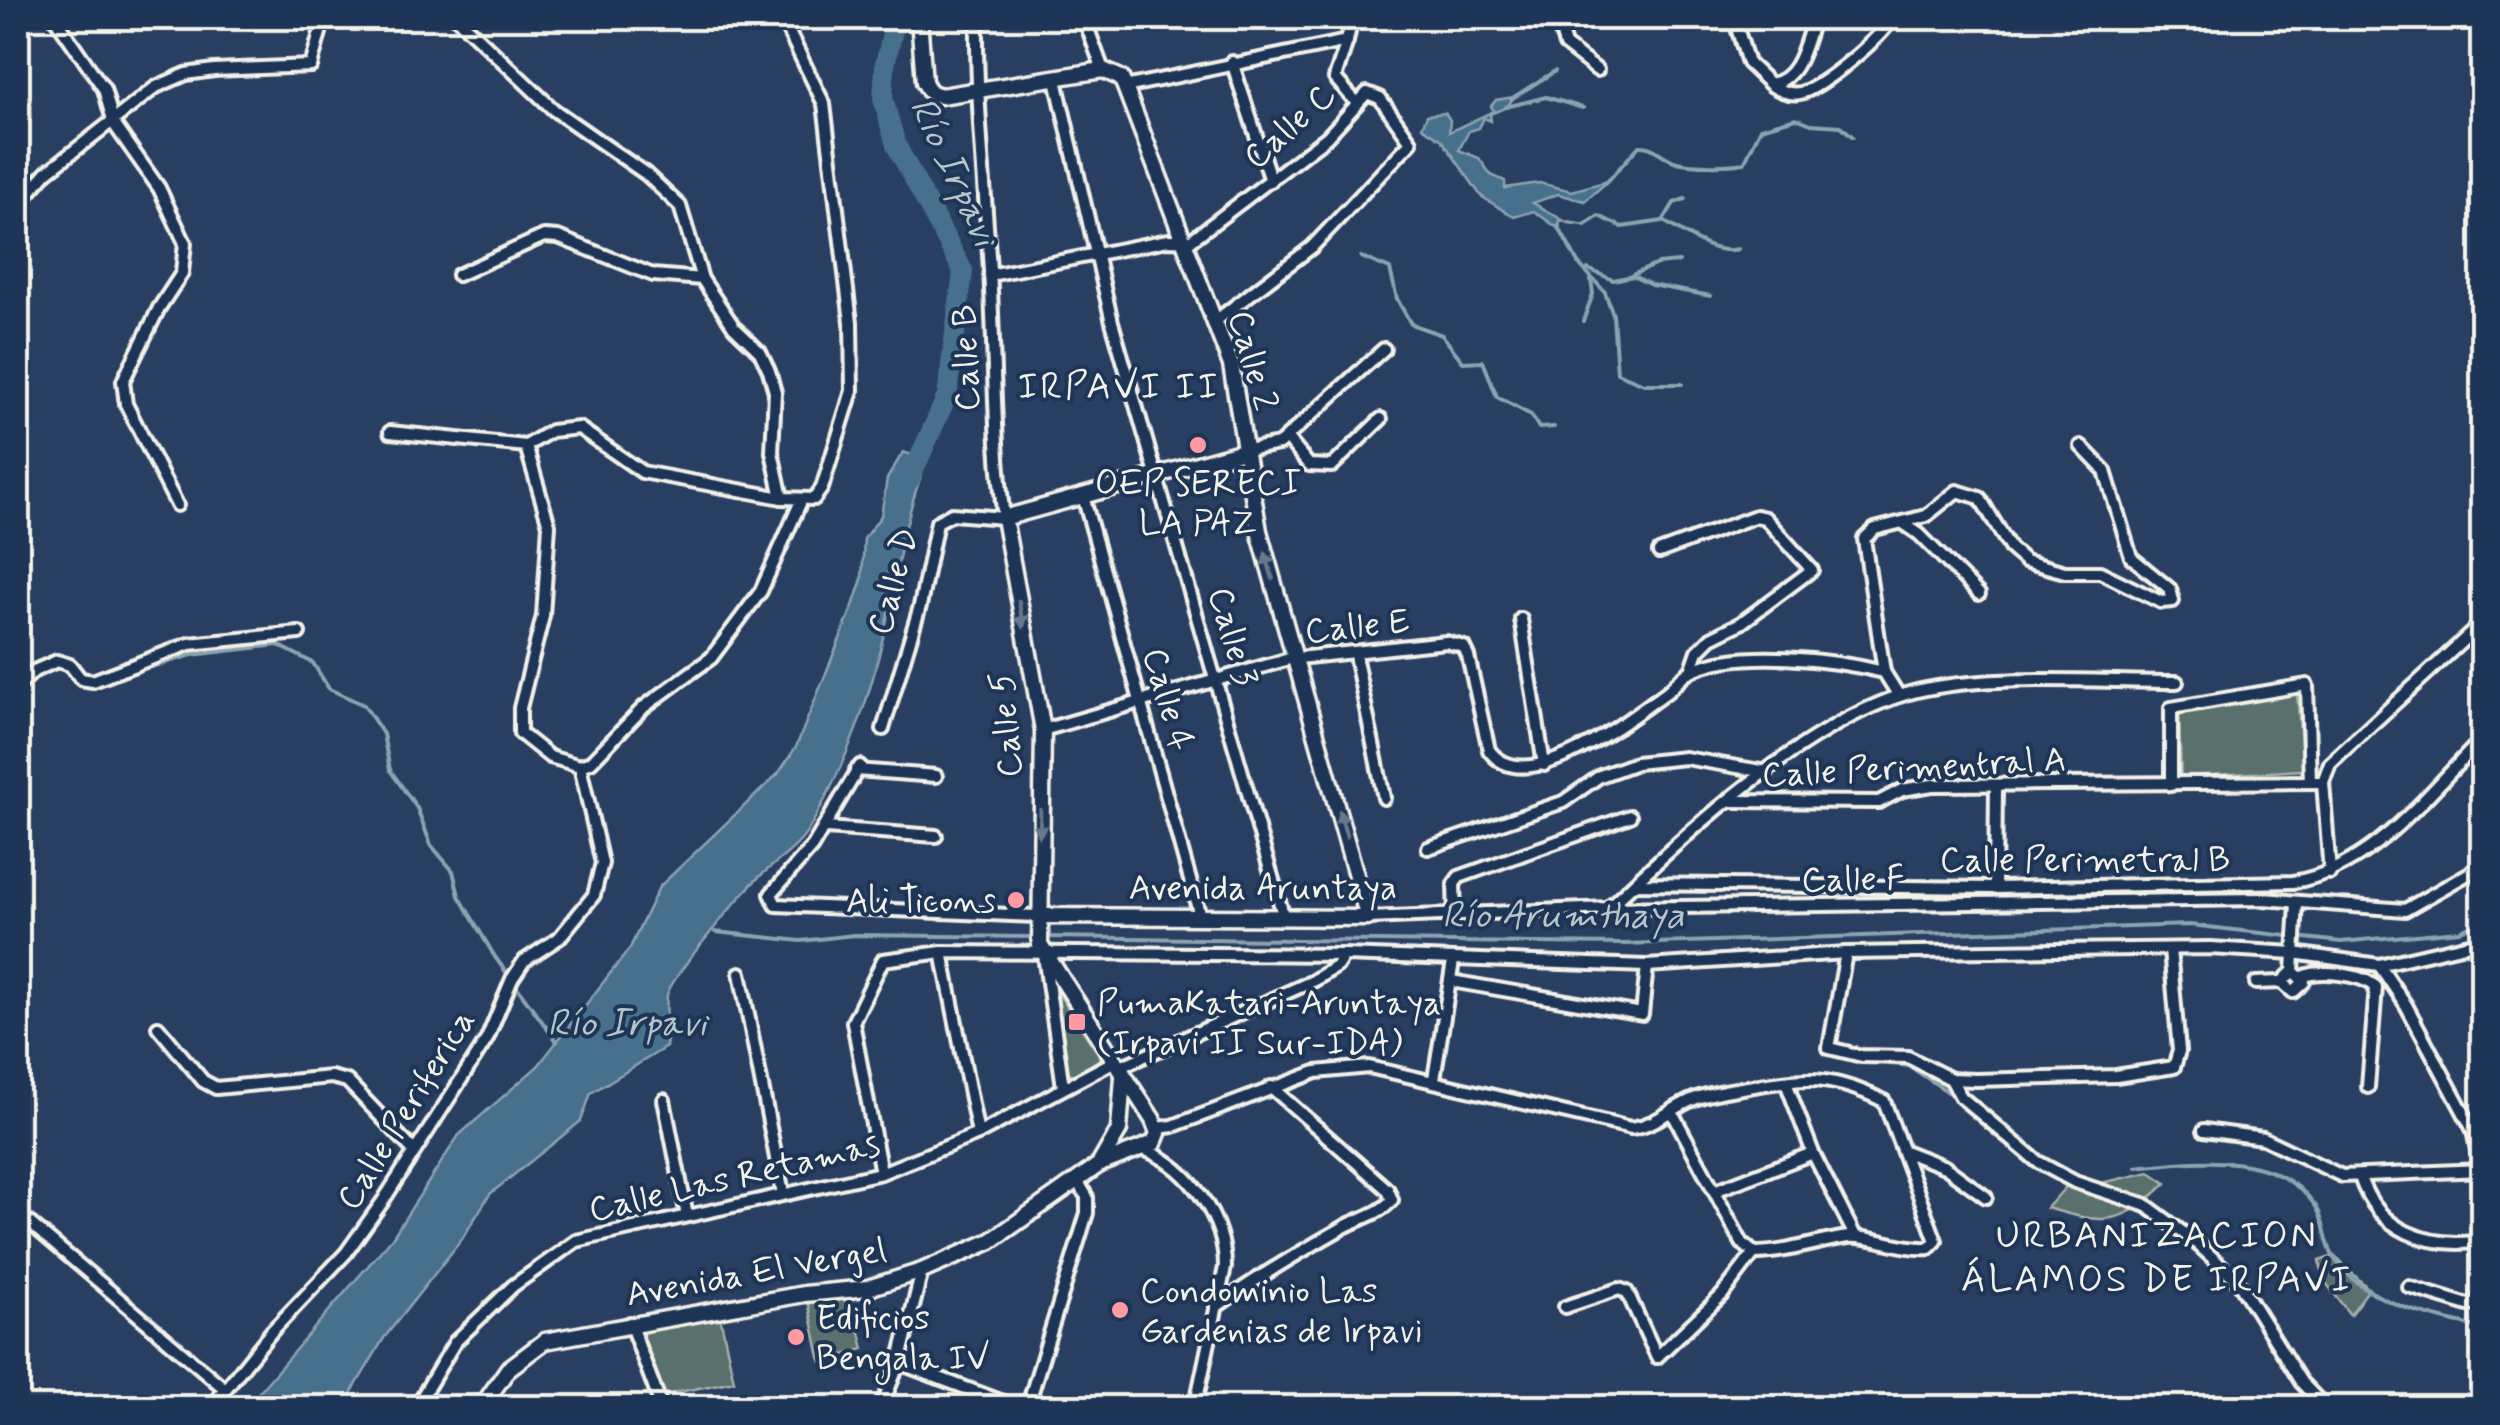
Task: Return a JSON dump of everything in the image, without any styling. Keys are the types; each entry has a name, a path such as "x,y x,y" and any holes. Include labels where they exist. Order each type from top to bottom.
{"main road":[{"path":"919,18 924,82 930,92 941,96 1103,70 1121,78 1125,86"},
{"name":"Calle 2","path":"1125,86 1181,244 1236,382 1260,530 1368,918"},
{"name":"Calle D","path":"1004,518 1247,450"},
{"name":"Calle 5","path":"1004,518 1042,730 1038,922"},
{"name":"Avenida Aruntaya","path":"1038,922 1200,916 1368,918"},
{"path":"1038,922 1042,950 1158,1128 1157,1138 1141,1150 1100,1164"},
{"path":"1118,1069 1120,1126 1126,1146 1141,1150"},
{"path":"1100,1164 1120,1126 1132,1114 1146,1114"},
{"name":"Avenida El Vergel","path":"481,1408 508,1369 545,1342 630,1323 804,1294 852,1290 922,1271 992,1241 1100,1164"}],"street":[{"path":"55,18 104,89 114,124 176,218 187,256 123,381 126,404 178,505"},
{"path":"18,205 47,172 114,124 156,87 186,74 310,66 324,18"},
{"path":"457,18 554,110 670,194 687,222 702,279 734,327 760,352 769,371 775,392 772,452 782,498"},
{"path":"390,432 526,446 551,431 579,428 642,472 801,501 814,499 822,488 852,391 854,370 824,104 782,18"},
{"name":"Calle B","path":"976,18 976,91 990,274 995,447 1004,518"},
{"path":"1084,18 1103,70"},
{"path":"1352,18 1335,78 1356,102"},
{"path":"1557,18 1566,46 1597,70"},
{"path":"1734,18 1748,63 1786,93 1810,90 1867,45 1892,18"},
{"path":"1770,84 1787,79 1814,18"},
{"path":"1125,86 1347,41"},
{"path":"1232,62 1271,181"},
{"name":"Calle 3","path":"1056,80 1095,254 1284,918"},
{"name":"Calle C","path":"1181,244 1328,137 1367,94 1380,98 1411,142 1312,248 1214,322"},
{"path":"458,275 544,236 558,237 653,275 702,279"},
{"path":"990,274 1168,240 1181,244"},
{"name":"Calle D","path":"1247,450 1280,444 1384,349"},
{"path":"1287,438 1309,465 1332,466 1381,420"},
{"path":"526,446 546,506 548,566 543,616 520,708 520,732 550,757 580,766 590,762 644,706 711,658 761,591 801,501"},
{"path":"1899,696 1884,672 1881,626 1864,539 1875,529 1926,516 1944,497 1967,492 1980,498 2010,548 2025,561 2064,572 2100,572 2162,602 2172,601 2170,589 2131,556 2104,471 2081,446"},
{"name":"Calle 4","path":"1083,496 1200,916"},
{"name":"Calle D","path":"884,729 920,606 936,522 952,514 1004,518"},
{"path":"1660,552 1756,516 1766,518 1812,570 1741,623 1711,638 1698,651 1691,670"},
{"path":"1902,523 1919,534 1979,594"},
{"path":"1521,619 1544,766 1666,692 1691,670 1736,658 1858,666 1884,672"},
{"path":"2330,873 2323,782 2337,754 2482,623"},
{"path":"18,688 34,671 57,661 70,665 81,679 93,681 188,644 299,633"},
{"name":"Calle E","path":"1042,730 1296,660 1446,642 1464,647 1468,656 1483,732 1496,760 1525,768 1544,766"},
{"path":"1355,655 1384,798"},
{"path":"1730,801 1838,722 1928,688 2177,682"},
{"path":"2171,785 2171,708 2307,685 2310,782"},
{"name":"Calle Perimetral B","path":"1634,884 1995,888 2294,882 2330,873 2378,843 2482,738"},
{"path":"1428,848 1563,802 1600,776 1636,764 1685,758 1767,772"},
{"name":"Calle Periferica","path":"210,1408 272,1331 346,1253 487,1039 512,979 524,961 559,938 599,886 602,863 580,766"},
{"path":"936,776 858,768 826,828 771,894 776,905 1038,922"},
{"name":"Calle Perimentral A","path":"1609,908 1730,801 1878,802 1902,790 1932,785 2323,782"},
{"path":"1995,888 1996,787"},
{"path":"1455,917 1454,884 1458,877 1630,816"},
{"path":"826,828 936,836"},
{"name":"Calle F","path":"1609,908 2262,900 2404,910 2482,866"},
{"path":"2282,982 2288,991 2298,991 2294,951 2297,903"},
{"name":"Avenida Aruntaya","path":"1368,918 1609,908"},
{"path":"881,1173 854,1022 882,960 910,953 1042,950 1647,966 1846,953 2294,951 2379,965 2480,942 2482,956"},
{"path":"1042,950 1064,1086"},
{"path":"1846,953 1829,1048 1918,1060 1951,1079 2056,1080 2170,1070 2178,1051 2170,950"},
{"path":"942,952 978,1134"},
{"name":"Calle Las Retamas","path":"421,1408 422,1397 454,1342 529,1275 576,1241 881,1173 978,1134 1064,1086 1118,1069 1313,981 1337,966 1344,956"},
{"path":"1434,1079 1454,961"},
{"path":"2204,1130 2263,1138 2330,1174 2360,1177 2482,1170 2472,1130 2406,1005 2379,965"},
{"path":"1452,981 1642,1014 1647,966"},
{"path":"740,974 783,1194"},
{"path":"2256,983 2282,982 2298,974 2347,977 2368,981 2376,988 2368,1087"},
{"path":"158,1027 203,1081 216,1088 332,1077 347,1081 413,1150"},
{"path":"1158,1128 1173,1126 1271,1087 1346,1067 1434,1079 1631,1128 1713,1094 1808,1080 1864,1091 1884,1101 1936,1241 1929,1248 1916,1249 1854,1236 1778,1253 1754,1253 1742,1243 1672,1112"},
{"path":"1951,1079 1960,1096 2038,1162 2074,1182 2130,1197 2193,1240 2238,1281 2301,1382 2326,1408"},
{"path":"1788,1085 1813,1152 1854,1236"},
{"path":"1216,1308 1256,1278 1359,1218 1380,1211 1392,1200 1388,1190 1271,1087"},
{"path":"664,1100 687,1216"},
{"path":"1141,1150 1166,1159 1202,1196 1225,1244 1195,1408"},
{"path":"1904,1151 1945,1167 1986,1197"},
{"path":"1717,1190 1813,1152"},
{"path":"2360,1177 2368,1202 2406,1232 2436,1244 2482,1241"},
{"path":"1027,1408 1087,1213 1087,1198 1078,1182"},
{"path":"18,1213 225,1390"},
{"path":"1565,1307 1620,1289 1627,1292 1657,1357 1722,1294 1754,1253"},
{"path":"881,1408 900,1363 922,1271"},
{"path":"2409,1287 2468,1305 2482,1302"},
{"path":"630,1323 662,1408"},
{"path":"900,1363 1019,1408"}],"green space":[{"path":"2297,693 2303,770 2181,777 2179,711"},
{"path":"1052,984 1101,1058 1075,1076 1063,1070"},
{"path":"2150,1172 2166,1183 2124,1214 2098,1219 2047,1208 2070,1182 2092,1185"},
{"path":"2334,1256 2369,1289 2350,1315 2326,1283 2319,1261"},
{"path":"852,1300 864,1349 821,1362 808,1301"},
{"path":"720,1316 734,1381 663,1395 636,1336 639,1330"}],"water":[{"path":"1514,97 1507,107 1490,114 1491,121 1484,118 1479,128 1469,131 1459,150 1479,158 1491,175 1505,181 1505,188 1539,183 1572,191 1608,181 1585,201 1558,194 1533,203 1566,222 1560,221 1559,229 1534,211 1514,217 1481,196 1442,140 1422,127 1427,115 1445,113 1450,120 1449,132 1494,111 1491,106 1496,100"},
{"name":"Río Irpavi","path":"903,452 927,460 902,542 879,653 853,738 805,836 739,899 671,985 667,995 666,1047 591,1093 581,1121 490,1194 462,1239 384,1338 343,1407 246,1407 392,1238 459,1135 538,1066 630,948 659,887 778,774 796,747 852,609 862,579 864,538 881,516 887,479"}],"waterway":[{"name":"Río Irpavi","path":"896,18 885,64 883,99 896,145 963,271 947,396 909,481"},
{"path":"1511,99 1555,71"},
{"path":"1506,107 1546,97 1583,108"},
{"path":"1606,183 1639,146 1677,162 1720,165 1744,163 1761,128 1796,118 1811,124 1841,126 1853,137"},
{"path":"1663,221 1674,203 1685,199"},
{"path":"1585,225 1599,216 1622,227 1663,221 1709,246 1738,249"},
{"path":"1558,226 1578,263 1605,292 1613,315 1617,373 1644,384 1682,384"},
{"path":"1361,257 1390,269 1397,299 1411,324 1442,335 1463,362 1483,361 1497,397 1531,415 1539,428 1554,427"},
{"path":"1632,275 1657,264 1679,262"},
{"path":"1588,269 1613,280 1633,276 1651,285 1711,296"},
{"path":"1583,321 1593,294 1591,279"},
{"path":"151,667 192,655 278,645 313,663 329,689 364,705 383,734 390,770 417,808 431,845 453,871 459,896 495,957 557,1042"},
{"name":"Río Arumthaya","path":"1044,937 1624,944 2190,925 2341,942 2459,931 2482,920"},
{"name":"Río Arumthaya","path":"715,932 801,941 854,935 1034,937"},
{"path":"1855,1060 1909,1066 1956,1097"},
{"path":"2136,1167 2233,1163 2278,1175 2298,1187 2315,1205 2333,1256 2361,1286 2400,1306 2482,1328"}],"place":[{"name":"OEP SERECI LA PAZ","path":"1198,445"},
{"name":"Ali Ticons","path":"1016,900"},
{"name":"PumaKatari-Aruntaya (Irpavi II Sur-IDA)","path":"1077,1022"},
{"name":"Condominio Las Gardenias de Irpavi","path":"1120,1310"},
{"name":"Edificios Bengala IV","path":"796,1337"}],"district":[{"name":"IRPAVI II","path":"1119,385"},
{"name":"URBANIZACION ÁLAMOS DE IRPAVI","path":"2157,1256"}]}
